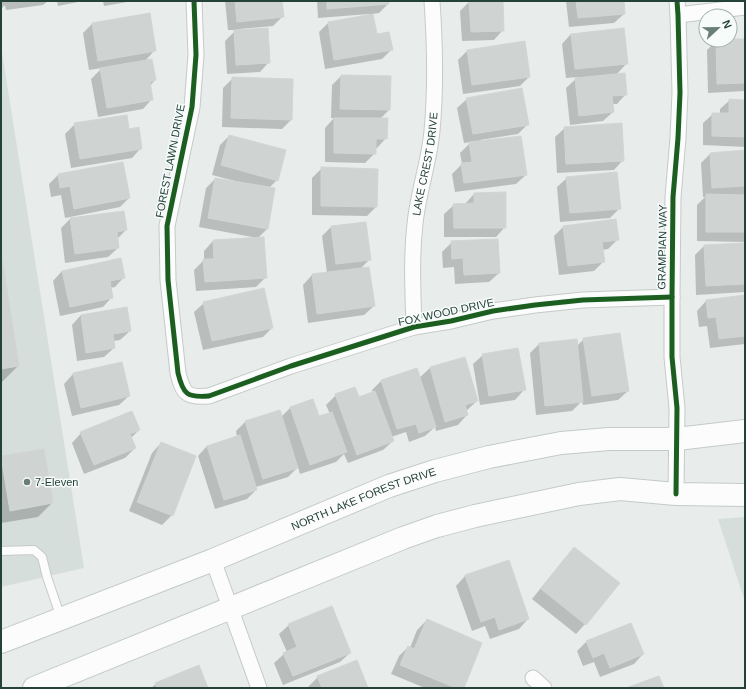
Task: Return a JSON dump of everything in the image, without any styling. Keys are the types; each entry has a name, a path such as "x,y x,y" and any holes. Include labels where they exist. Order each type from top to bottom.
{"main road":[{"name":"NORTH LAKE FOREST DRIVE","path":"1,642 213,560 389,486 441,469 489,457 561,443 609,439 677,440 745,431"},
{"path":"34,688 403,538 437,526 475,516 579,494 620,489 676,494 745,495"}],"street":[{"name":"FOREST LAWN DRIVE","path":"188,394 181,385 178,373 168,280 167,226 192,107 196,55 194,1"},
{"name":"LAKE CREST DRIVE","path":"414,327 413,260 415,224 432,131 434,84 434,29 432,1"},
{"path":"678,8 745,7"},
{"name":"GRAMPIAN WAY","path":"676,494 677,408 672,357 672,297 673,197 680,93 678,8"},
{"name":"FOX WOOD DRIVE","path":"188,394 196,397 209,396 291,366 414,327 451,321 493,311 583,300 672,297"},
{"path":"213,560 259,688"},
{"path":"533,678 544,688"}],"lane":[{"path":"1,551 34,550 42,557 61,618"}],"shaded area":[{"path":"1,46 84,568 1,587"},
{"path":"745,517 745,602 718,519"}],"building":[{"path":"235,1 282,1 284,17 237,22"},
{"path":"327,1 389,1 389,4 327,9"},
{"path":"469,1 503,1 504,31 471,32"},
{"path":"576,1 624,1 625,14 578,18"},
{"path":"150,13 156,51 98,61 92,23"},
{"path":"373,14 377,34 389,32 393,50 334,60 328,22"},
{"path":"268,28 270,63 236,65 234,30"},
{"path":"624,28 628,64 575,69 571,34"},
{"path":"738,39 745,39 745,83 717,84 716,48 738,48"},
{"path":"525,41 530,77 472,85 467,50"},
{"path":"152,59 156,80 150,82 153,100 107,108 100,68"},
{"path":"625,73 627,95 612,96 614,112 579,116 575,78"},
{"path":"341,75 391,76 390,110 340,109"},
{"path":"232,77 293,79 292,120 231,118"},
{"path":"522,88 529,125 473,134 466,98"},
{"path":"729,99 745,100 745,137 712,136 712,113 729,113"},
{"path":"127,115 129,129 139,127 142,149 80,159 74,123"},
{"path":"334,118 388,118 387,139 376,139 376,154 334,153"},
{"path":"622,123 624,161 566,164 564,127"},
{"path":"229,135 286,150 278,181 221,165"},
{"path":"521,136 527,175 464,183 461,163 472,162 469,142"},
{"path":"745,150 745,186 712,188 710,153"},
{"path":"123,162 130,198 74,209 70,186 60,188 58,174"},
{"path":"321,167 378,169 377,207 321,206"},
{"path":"617,172 621,209 570,213 566,177"},
{"path":"215,178 275,188 268,229 208,218"},
{"path":"506,192 506,228 454,228 453,204 474,203 474,193"},
{"path":"706,194 745,195 745,232 706,232"},
{"path":"124,211 127,230 117,232 119,248 75,254 70,218"},
{"path":"616,219 619,240 602,242 605,262 568,266 563,226"},
{"path":"366,222 371,260 336,264 331,226"},
{"path":"264,237 267,278 205,282 203,259 214,259 213,240"},
{"path":"498,239 500,273 464,275 463,258 452,259 451,241"},
{"path":"745,243 745,284 706,286 704,245"},
{"path":"1,251 19,366 1,369"},
{"path":"121,258 125,278 110,281 113,298 70,307 62,271"},
{"path":"369,267 375,306 317,314 312,274"},
{"path":"264,288 273,328 212,341 203,302"},
{"path":"745,295 745,336 719,339 716,317 708,318 706,300"},
{"path":"127,307 131,331 113,334 115,348 86,353 81,315"},
{"path":"620,333 629,391 592,396 583,338"},
{"path":"577,339 583,402 545,406 539,343"},
{"path":"518,348 526,390 489,396 482,354"},
{"path":"465,357 478,401 465,405 468,415 445,422 430,367"},
{"path":"122,362 130,396 81,408 73,373"},
{"path":"417,368 436,427 419,433 416,424 397,429 381,380"},
{"path":"355,387 359,397 375,391 394,441 357,455 335,394"},
{"path":"313,399 319,416 332,412 347,452 310,465 290,407"},
{"path":"280,410 298,468 263,479 245,421"},
{"path":"132,411 140,430 130,434 136,448 94,465 80,432"},
{"path":"240,435 257,490 224,500 207,446"},
{"path":"161,442 196,456 173,516 137,502"},
{"name":"7-Eleven","path":"44,449 53,503 10,511 1,456"},
{"path":"574,547 620,583 586,625 541,589"},
{"path":"509,560 529,619 499,630 495,617 481,622 465,575"},
{"path":"332,606 351,653 293,676 283,653 297,647 288,624"},
{"path":"427,619 482,643 464,688 456,688 400,665 408,646 414,649"},
{"path":"631,623 644,654 610,668 604,653 593,658 586,641"},
{"path":"357,660 368,688 322,688 317,676"},
{"path":"199,665 208,688 157,688 155,683"},
{"path":"659,676 664,688 626,688"}],"cycle path":[{"path":"194,1 196,55 192,107 167,226 168,280 178,373 182,386 187,393 196,396 209,396 291,366 414,327 451,321 493,311 583,300 672,297"},
{"path":"676,494 677,408 672,357 672,297 673,197 680,93 677,1"}],"place":[{"name":"7-Eleven","path":"27,482"}]}
